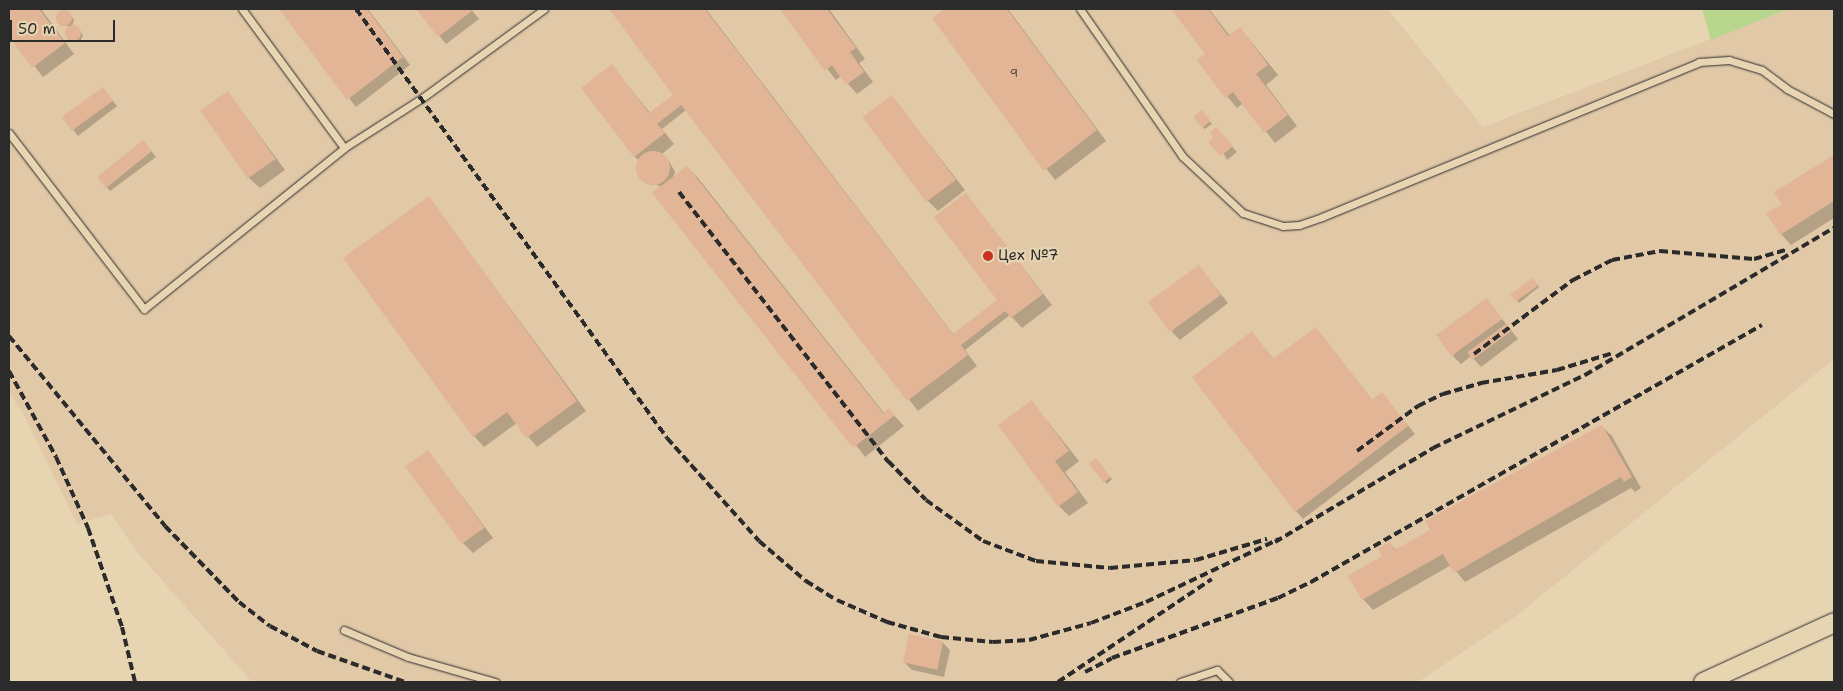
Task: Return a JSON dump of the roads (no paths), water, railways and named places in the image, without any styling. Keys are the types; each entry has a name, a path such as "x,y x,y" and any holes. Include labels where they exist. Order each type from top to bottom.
{"main road":[{"path":"1703,682 1834,622"}],"lane":[{"path":"242,9 344,148"},
{"path":"9,133 144,309 344,148 422,98 544,9"},
{"path":"1080,9 1182,156 1243,213 1283,226 1299,225 1322,217 1699,62 1728,60 1762,70 1787,89 1834,114"},
{"path":"344,630 408,657 495,682"},
{"path":"1180,682 1217,670 1229,682"}],"railway":[{"path":"356,9 667,438 759,541 806,581 837,600 887,622 941,637 993,642 1029,640 1091,623 1146,602 1279,539"},
{"path":"679,192 888,461 926,500 983,541 1036,561 1110,568 1196,560 1267,539"},
{"path":"1275,542 1433,448 1585,375 1834,228"},
{"path":"1474,354 1573,280 1612,260 1660,251 1754,259 1786,250"},
{"path":"1085,672 1112,658 1278,598 1311,582 1762,325"},
{"path":"9,336 165,526 239,602 270,626 317,651 405,682"},
{"path":"1357,451 1418,406 1443,394 1481,383 1557,370 1613,353"},
{"path":"9,371 56,457 88,528 122,627 135,682"},
{"path":"1058,682 1212,579"}],"place":[{"name":"Цех №7","path":"988,256"}]}
